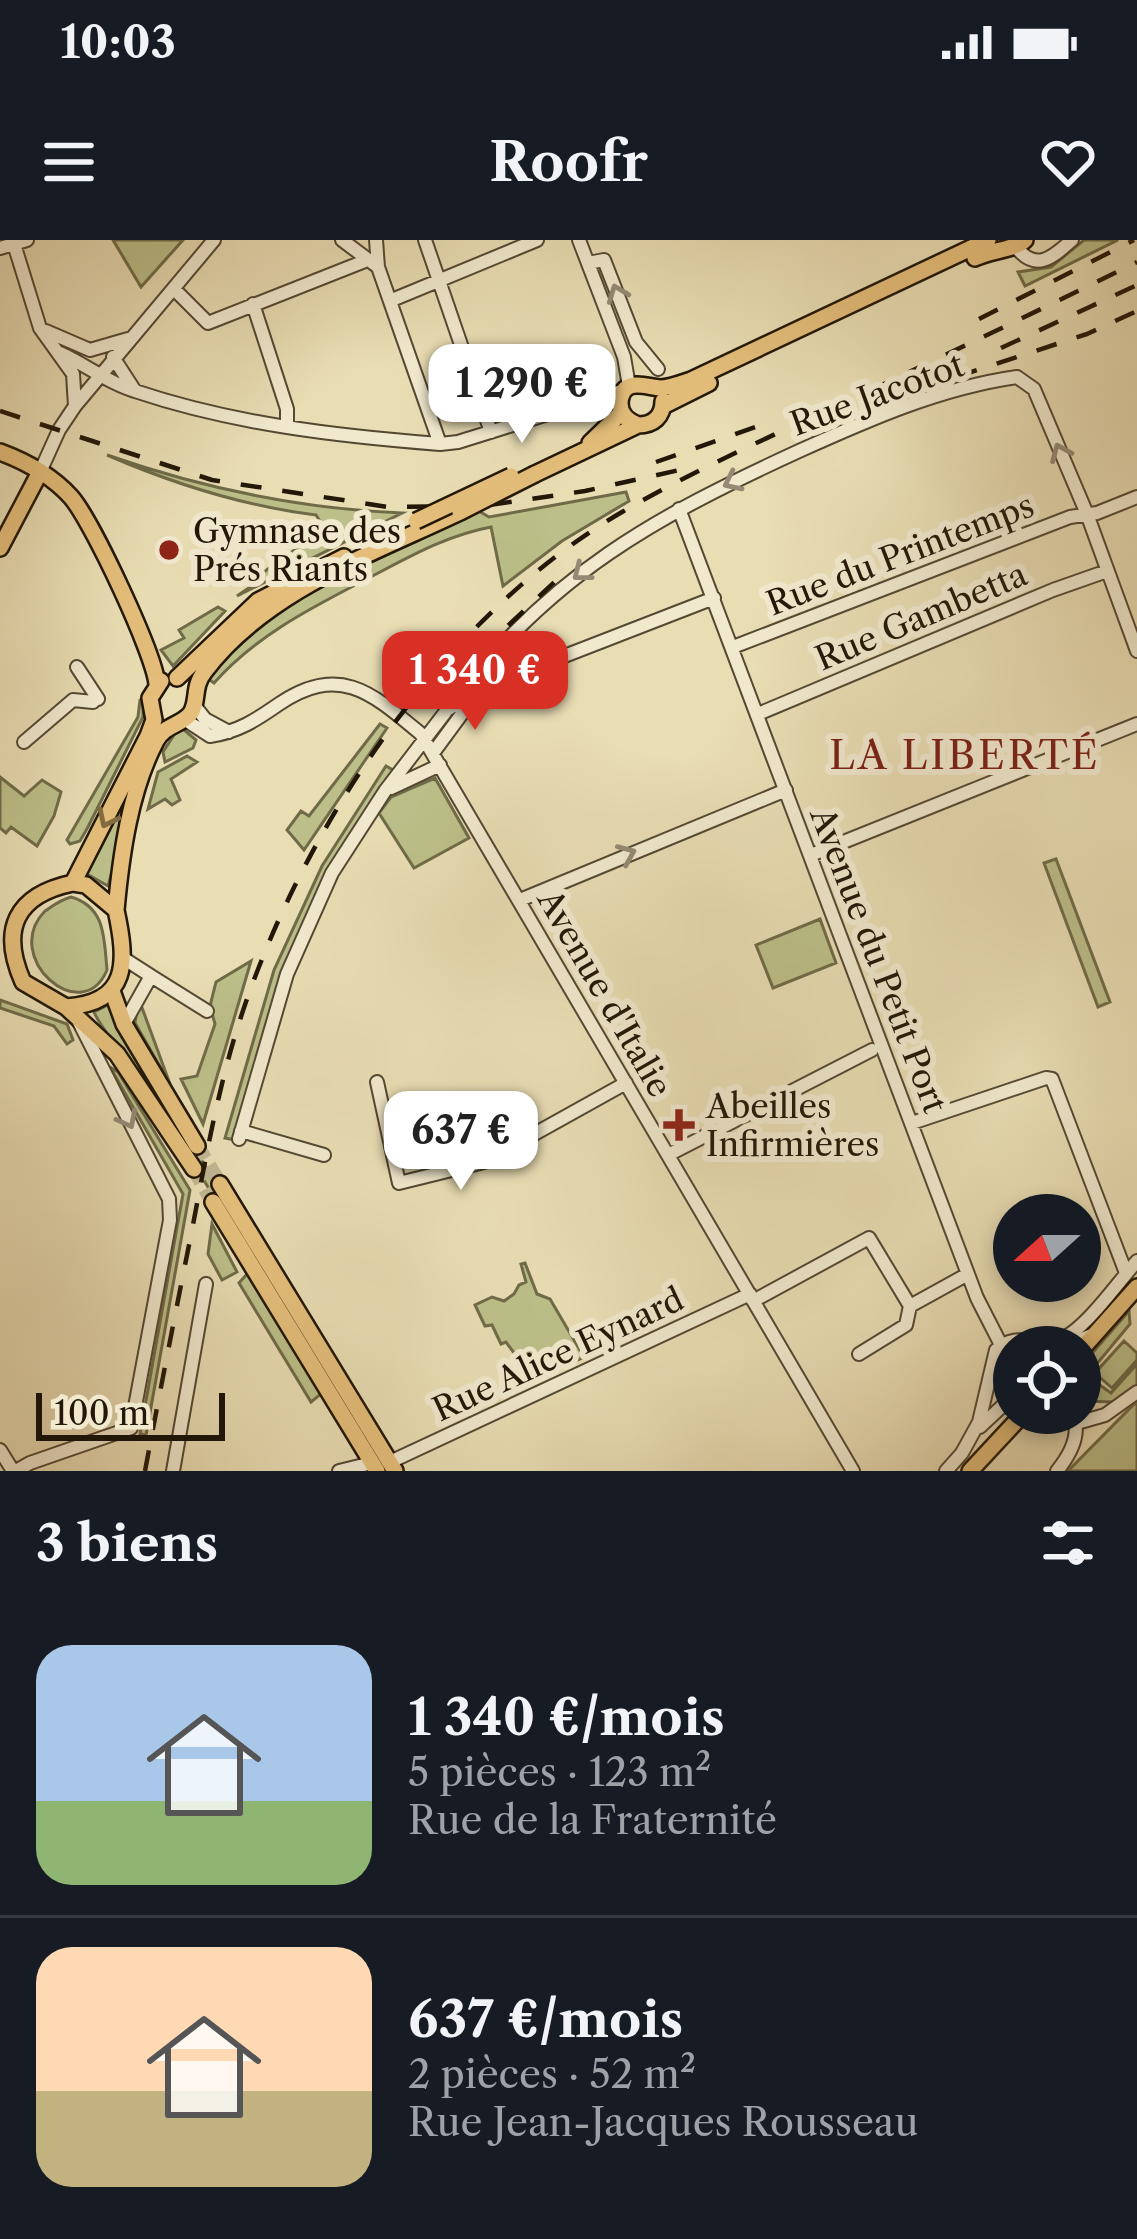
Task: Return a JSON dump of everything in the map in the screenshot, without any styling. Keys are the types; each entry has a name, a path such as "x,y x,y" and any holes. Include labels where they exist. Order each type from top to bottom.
{"main road":[{"path":"73,883 148,736 154,712 150,698 258,601 416,521 597,440 627,395 691,380 1009,243"},
{"path":"71,1011 98,1001 119,980 123,958 116,910 119,871 157,740 186,710 217,657 276,606 536,474 638,425 652,423 663,406 1009,243"},
{"path":"656,388 663,406"},
{"path":"627,395 638,425"},
{"path":"0,452 40,472 73,499 144,640 186,710"},
{"path":"0,548 40,472"},
{"path":"154,712 186,710"},
{"path":"21,978 8,921 57,886 73,883 86,885 116,910"},
{"path":"0,978 21,978 71,1011 127,1067 194,1169"},
{"path":"112,991 124,1024 197,1147"},
{"path":"220,1184 383,1467"},
{"path":"213,1202 383,1467"},
{"path":"1100,1326 1131,1280"},
{"path":"970,1471 1004,1434"}],"street":[{"path":"40,472 75,406 214,240"},
{"path":"342,240 372,264 392,300 442,443"},
{"path":"372,264 376,240"},
{"path":"424,240 491,432"},
{"path":"392,300 537,240"},
{"path":"60,353 107,365 136,392 287,427 442,443 590,400 627,395 622,352 579,240"},
{"path":"1009,243 1028,260 1041,262 1066,245"},
{"path":"14,244 40,328 73,374 75,406"},
{"path":"588,263 604,260 636,342 658,369"},
{"path":"174,289 208,322 372,264"},
{"path":"254,304 286,409 287,427"},
{"path":"40,328 90,350 129,338"},
{"path":"622,352 636,342"},
{"path":"107,365 136,392"},
{"name":"Rue Jacotot","path":"679,509 857,424 950,391 1017,377 1034,389 1137,651"},
{"name":"Rue du Printemps","path":"733,647 1070,517 1137,497"},
{"path":"324,1155 240,1135 273,1016 332,873 385,791 495,648 615,547 679,509"},
{"name":"Avenue du Petit Port","path":"679,509 993,1332"},
{"name":"Rue Gambetta","path":"758,714 1107,571"},
{"path":"453,703 714,598"},
{"path":"24,742 74,700 96,701 77,667"},
{"name":"Avenue d'Italie","path":"186,710 210,736 230,733 307,687 338,682 366,694 425,739 853,1471"},
{"path":"385,791 437,759 482,688"},
{"path":"811,855 1137,724"},
{"path":"520,900 786,790"},
{"path":"123,958 207,1011"},
{"path":"124,1024 151,976"},
{"path":"0,1450 14,1471 131,1428 170,1220 169,1199 71,1011"},
{"path":"668,1155 872,1050"},
{"path":"912,1124 1052,1079 1131,1280"},
{"path":"376,1082 399,1183 484,1162 626,1083"},
{"name":"Rue Alice Eynard","path":"342,1471 383,1467 752,1298 869,1238 910,1306"},
{"path":"1080,1326 1131,1280 1137,1261"},
{"path":"859,1354 906,1325 910,1306 968,1274"},
{"path":"172,1471 206,1284"},
{"path":"974,1432 993,1357"},
{"path":"1101,1415 1137,1392"},
{"path":"946,1471 993,1414"},
{"path":"1057,1471 1067,1455 1071,1434"}],"green space":[{"path":"113,240 183,240 141,287"},
{"path":"1084,240 1118,240 1025,286 1018,272 1051,267"},
{"path":"107,455 253,495 402,513 237,596 304,538 310,546 328,534 316,515 209,492"},
{"path":"626,492 629,501 562,541 503,586 491,527 456,536 302,614 264,638 214,683 207,678 235,649 298,601 368,561 477,510 489,517"},
{"path":"218,607 225,611 173,666 161,650 184,638 179,630"},
{"path":"143,699 143,717 88,827 80,841 70,844 67,840 138,717"},
{"path":"380,724 387,728 304,850 287,830 301,811 309,816"},
{"path":"183,729 196,740 193,748 165,762 163,752"},
{"path":"187,756 197,762 171,779 180,800 172,805 165,799 148,809 158,772"},
{"path":"386,766 393,770 329,870 235,1140 225,1138 274,970 322,866"},
{"path":"0,777 24,796 42,780 61,792 37,846 11,827 6,833 0,828"},
{"path":"435,778 469,838 414,868 379,813 391,797"},
{"path":"138,780 108,886 87,874"},
{"path":"1056,859 1110,1002 1098,1007 1044,863"},
{"path":"71,897 97,916 105,947 107,970 95,986 80,992 50,980 32,948 34,929 45,911"},
{"path":"820,919 836,963 773,988 756,945"},
{"path":"251,961 203,1124 181,1079 197,1076 215,1024 210,1006 216,982"},
{"path":"0,1000 67,1024 73,1040 67,1044 54,1026 0,1008"},
{"path":"108,1005 389,1471 381,1471 147,1087 97,1019 94,1012"},
{"path":"141,1005 170,1084 135,1023"},
{"path":"110,1067 118,1072 190,1190 146,1435 140,1434 183,1194"},
{"path":"212,1224 237,1272 222,1280 208,1254"},
{"path":"525,1263 537,1294 550,1299 584,1357 542,1376 528,1354 514,1353 506,1342 501,1344 475,1305 492,1297 504,1301 514,1294 526,1282 521,1264"},
{"path":"248,1273 321,1394 311,1402 239,1283"},
{"path":"1129,1311 1130,1324 1101,1359 1101,1343"},
{"path":"1124,1341 1137,1353 1137,1360 1112,1388 1101,1378 1101,1366"},
{"path":"1137,1364 1137,1386 1115,1402 1101,1402 1101,1386 1111,1393"},
{"path":"1137,1401 1137,1471 1068,1471"}],"tunnel":[{"path":"197,1146 220,1184"},
{"path":"194,1169 213,1202"}],"railway":[{"path":"979,319 1134,240"},
{"path":"145,1471 218,1102 238,1026 265,952 339,805 438,669 495,609 556,556 622,512 734,453 1137,262"},
{"path":"1001,348 1137,285"},
{"path":"877,403 1087,334 1137,311"},
{"path":"0,411 212,480 388,507 483,506 585,491 684,469"},
{"path":"656,462 758,426"},
{"path":"447,683 565,572"}],"place":[{"name":"Gymnase des Prés Riants","path":"169,550"},
{"name":"Abeilles Infirmières","path":"679,1125"}],"district":[{"name":"LA LIBERTÉ","path":"965,755"}]}
